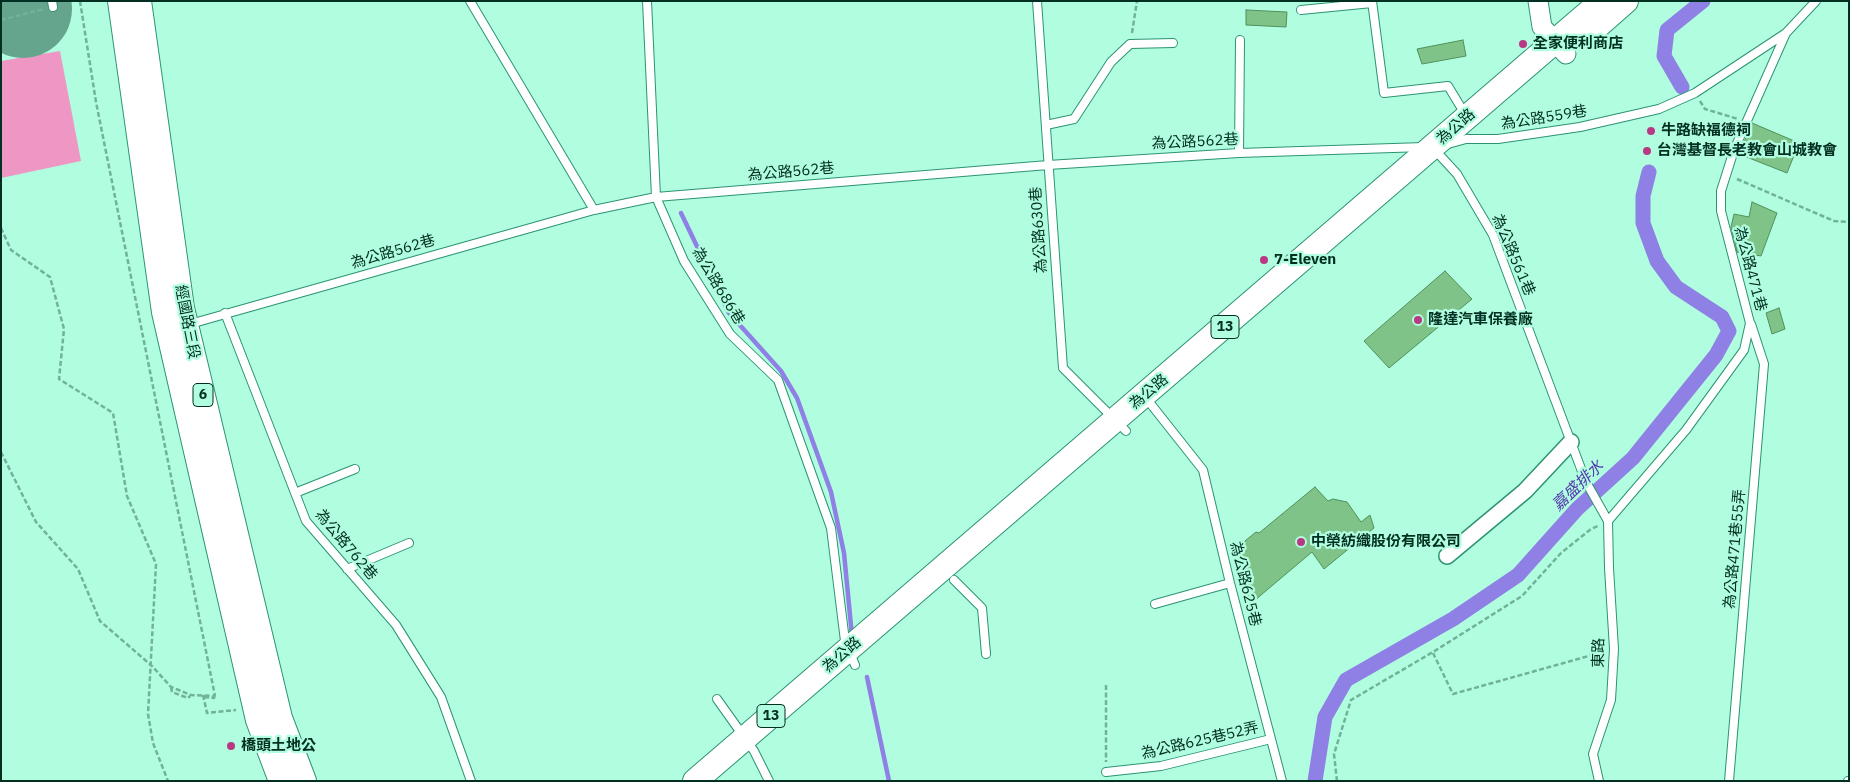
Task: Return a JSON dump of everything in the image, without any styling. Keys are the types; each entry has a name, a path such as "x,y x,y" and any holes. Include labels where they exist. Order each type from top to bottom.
{"main road":[{"name":"經國路三段","path":"120,1 177,328 258,720 281,781"},
{"name":"經國路三段","path":"139,1 177,328 280,718 304,781"},
{"name":"為公路","path":"1560,48 1602,1"},
{"name":"為公路","path":"695,781 750,745 1560,48 1626,1"},
{"name":"為公路","path":"851,658 954,580 1121,425"},
{"name":"為公路","path":"719,781 750,745"}],"street":[{"path":"1538,1 1542,27 1560,48"},
{"path":"1447,556 1525,491 1571,442"}],"lane":[{"path":"470,1 594,210"},
{"name":"為公路686巷","path":"647,1 656,197 684,261 730,334 778,380 831,528 851,658"},
{"name":"為公路630巷","path":"1037,1 1063,368 1121,425"},
{"name":"為公路471巷","path":"1608,521 1686,430 1744,350 1750,323 1721,211 1721,191 1746,122 1786,34 1816,1"},
{"path":"1301,10 1372,2 1384,92 1448,86 1466,128"},
{"path":"1695,93 1786,34"},
{"path":"1239,153 1240,40"},
{"path":"1046,125 1074,119 1111,62 1130,44 1173,43"},
{"name":"為公路559巷","path":"1466,128 1498,140 1580,127 1659,110 1695,93"},
{"name":"為公路562巷","path":"177,328 594,210 656,197 1048,165 1239,153 1407,146 1438,153"},
{"name":"為公路561巷","path":"1438,153 1457,174 1493,235 1588,485 1608,521"},
{"name":"為公路762巷","path":"225,313 306,521 396,625 442,697 471,781"},
{"name":"為公路471巷55弄","path":"1729,781 1764,364 1750,323"},
{"name":"為公路625巷","path":"1149,402 1203,470 1230,583 1282,781"},
{"path":"295,493 355,469"},
{"name":"東路","path":"1599,781 1593,754 1611,700 1614,649 1608,568 1608,521"},
{"path":"347,569 409,543"},
{"path":"954,580 982,608 986,654"},
{"path":"1154,604 1230,583"},
{"path":"717,699 750,745 769,781"},
{"name":"為公路625巷52弄","path":"1106,772 1161,766 1271,739"}],"path":[{"path":"1,452 36,522 78,569 100,621 152,666 171,686 191,695 215,696 96,102 80,1"},
{"path":"1130,44 1137,1"},
{"path":"1,20 53,4"},
{"path":"1695,93 1704,109 1746,122"},
{"path":"1726,174 1834,221 1849,222"},
{"path":"1,228 10,250 50,277 64,329 59,379 113,413 127,496 156,564 148,714 153,743 168,781"},
{"path":"1337,781 1334,754 1351,700 1433,652 1522,596 1561,553 1591,529 1608,521"},
{"path":"1433,652 1453,694 1614,649"},
{"path":"1106,685 1106,772"},
{"path":"203,695 207,713 236,710"}],"shaded area":[{"path":"60,51 81,161 1,178 1,61"}],"building":[{"path":"1246,10 1287,12 1286,27 1246,25"},
{"path":"1463,40 1466,56 1422,64 1417,49"},
{"path":"1752,123 1799,143 1787,173 1739,154"},
{"path":"1752,202 1777,213 1761,256 1737,252 1731,227 1734,214 1749,217"},
{"name":"隆達汽車保養廠","path":"1445,271 1472,299 1389,368 1364,341"},
{"path":"1779,308 1785,329 1772,334 1766,313"},
{"name":"中榮紡織股份有限公司","path":"1315,487 1328,501 1333,499 1347,502 1361,522 1370,515 1374,528 1324,569 1312,552 1248,606 1239,575 1248,567 1234,550 1256,532 1259,533"}],"waterway":[{"name":"嘉盛排水","path":"1682,87 1664,56 1667,30 1703,1"},
{"name":"嘉盛排水","path":"1315,781 1325,717 1346,680 1453,619 1518,575 1577,509 1633,458 1716,355 1729,331 1722,317 1676,287 1657,261 1643,223 1643,196 1649,172"},
{"path":"681,213 729,313 781,371 797,398 831,492 844,553 852,636"},
{"path":"867,677 889,781"}],"runway":[{"path":"22,1 23,9"}],"place":[{"name":"全家便利商店","path":"1523,44"},
{"name":"牛路缺福德祠","path":"1651,131"},
{"name":"台灣基督長老教會山城教會","path":"1647,151"},
{"name":"7-Eleven","path":"1264,260"},
{"name":"隆達汽車保養廠","path":"1418,320"},
{"name":"中榮紡織股份有限公司","path":"1301,542"},
{"name":"橋頭土地公","path":"231,746"}]}
